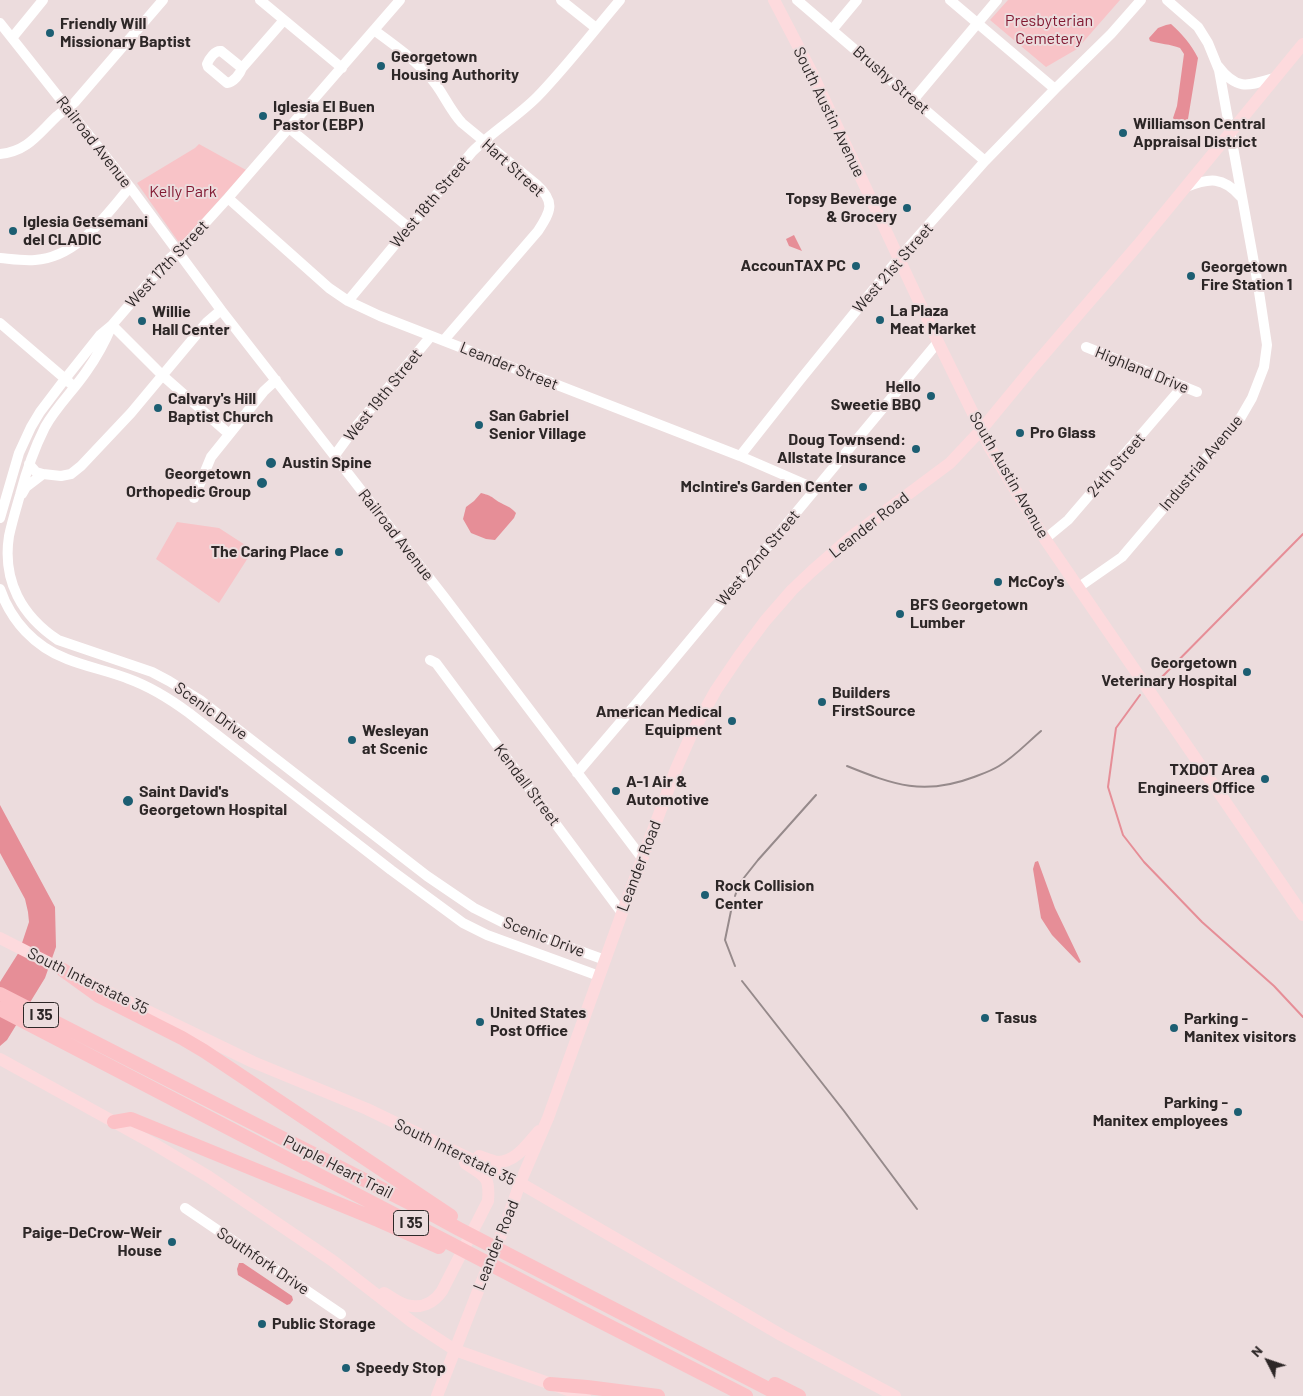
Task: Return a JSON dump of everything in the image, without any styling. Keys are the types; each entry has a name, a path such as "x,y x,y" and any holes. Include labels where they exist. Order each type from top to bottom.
{"highway":[{"path":"63,970 99,996 182,1038 231,1068 451,1216 459,1229"},
{"name":"Purple Heart Trail","path":"0,994 420,1208 782,1396"},
{"name":"Purple Heart Trail","path":"0,1010 746,1396"},
{"path":"114,1122 131,1119 378,1220 473,1263 509,1282 580,1311"},
{"path":"634,1320 704,1348 799,1396"},
{"path":"550,1384 658,1396"}],"main road":[{"name":"South Austin Avenue","path":"774,0 811,71 938,342 990,448 1045,539 1303,916"},
{"name":"Leander Road","path":"437,1396 520,1183 546,1123 598,976 676,769 692,733 716,690 765,621 792,590 852,536 950,463 981,430 1038,360 1138,245 1303,44"},
{"name":"South Interstate 35","path":"0,938 253,1062 367,1109 520,1183 781,1335 895,1396"},
{"path":"5,1062 154,1144 209,1177 333,1260 412,1322 455,1350 585,1396"},
{"path":"425,1136 498,1162 510,1160 522,1151 546,1123"},
{"path":"351,1276 406,1305 422,1306 436,1300 446,1284 488,1201 489,1187 488,1181 481,1174 425,1136"}],"street":[{"path":"12,38 44,0"},
{"path":"0,154 14,152 24,147 68,108 94,81 163,0"},
{"path":"260,0 342,68"},
{"name":"West 17th Street","path":"65,379 100,335 112,325 163,266 228,198 400,0"},
{"path":"561,0 596,28"},
{"name":"West 18th Street","path":"348,301 472,152 536,98 620,0"},
{"name":"Brushy Street","path":"796,0 985,161"},
{"path":"832,30 857,0"},
{"path":"950,0 1055,89"},
{"path":"914,99 997,0"},
{"name":"West 21st Street","path":"740,456 899,258 985,161 1111,34 1141,0"},
{"name":"Industrial Avenue","path":"1079,587 1122,556 1241,417 1252,398 1264,367 1267,345 1257,280 1216,63 1208,43 1198,28 1167,0"},
{"path":"242,68 284,20"},
{"name":"Railroad Avenue","path":"0,23 130,187 221,310 445,598 642,858"},
{"name":"Hart Street","path":"374,30 413,60 436,84 455,116 544,192 549,202 548,216 538,231 444,340"},
{"path":"1216,63 1234,82 1242,85 1251,85 1274,78"},
{"path":"289,128 408,228"},
{"path":"1186,187 1202,181 1220,181 1235,190 1241,197"},
{"path":"0,258 37,260 59,255 69,250 88,234 130,187"},
{"name":"Leander Street","path":"228,198 318,279 348,301 380,316 740,456 816,489"},
{"path":"29,464 36,472 61,476 70,474 82,466 130,413 207,322 221,310"},
{"path":"0,323 74,386"},
{"path":"112,325 162,375 229,434"},
{"name":"West 17th Street","path":"74,386 86,372 106,339 112,325"},
{"name":"West 19th Street","path":"335,456 354,429 431,336"},
{"name":"West 22nd Street","path":"577,773 938,342"},
{"name":"Highland Drive","path":"1086,347 1197,392"},
{"path":"0,518 19,453 31,427 65,379"},
{"path":"194,498 210,457 264,391 276,380"},
{"name":"Scenic Drive","path":"74,386 45,428 29,464 9,537 9,564 14,588 26,612 58,640 152,672 200,700 427,876 474,908 506,924 604,960"},
{"name":"24th Street","path":"1045,539 1068,520 1183,386"},
{"path":"19,499 26,487 43,474"},
{"name":"Scenic Drive","path":"0,590 20,627 41,645 66,659 129,679 159,692 463,923 487,935 598,976"},
{"name":"Kendall Street","path":"430,660 436,663 622,913"},
{"path":"145,686 152,672"},
{"path":"189,713 200,700"},
{"path":"248,759 258,746"},
{"path":"312,808 323,795"},
{"path":"402,878 412,864"},
{"path":"463,923 474,908"},
{"name":"Southfork Drive","path":"185,1208 341,1314"}],"green space":[{"name":"Presbyterian Cemetery","path":"1008,0 1120,0 1077,49 1046,67 990,20"},
{"name":"Kelly Park","path":"199,144 246,170 180,244 137,183"},
{"path":"177,522 219,528 253,550 219,603 156,559"}],"shaded area":[{"path":"1171,24 1179,32 1198,58 1187,125 1184,128 1180,127 1173,118 1177,106 1184,54 1180,48 1150,41 1149,38 1158,28"},
{"path":"794,235 802,251 789,246 786,239"},
{"path":"481,493 491,496 510,507 516,513 495,540 486,539 471,533 463,519 466,507"},
{"path":"0,805 55,907 56,947 45,978 7,1040 0,1046 0,982 19,952 29,922 25,899 0,853"},
{"path":"1038,861 1055,908 1081,962 1079,963 1052,935 1041,918 1033,869 1035,862"},
{"path":"239,1263 243,1263 292,1296 293,1300 287,1305 238,1275"}],"waterway":[{"path":"1154,685 1303,534"},
{"path":"1140,695 1116,728 1108,787 1123,835 1144,862 1202,922 1274,986 1303,1017"}],"railway":[{"path":"847,766 895,783 909,786 940,786 956,783 996,768 1041,731"},
{"path":"735,896 739,884 758,860 816,795"},
{"path":"732,906 725,940 735,966"},
{"path":"742,981 844,1111 917,1209"}],"place":[{"name":"Friendly Will Missionary Baptist","path":"50,33"},
{"name":"Georgetown Housing Authority","path":"381,66"},
{"name":"Iglesia El Buen Pastor (EBP)","path":"263,116"},
{"name":"Williamson Central Appraisal District","path":"1123,133"},
{"name":"Topsy Beverage & Grocery","path":"907,208"},
{"name":"Iglesia Getsemani del CLADIC","path":"13,231"},
{"name":"AccounTAX PC","path":"856,266"},
{"name":"Georgetown Fire Station 1","path":"1191,276"},
{"name":"La Plaza Meat Market","path":"880,320"},
{"name":"Willie Hall Center","path":"142,321"},
{"name":"Hello Sweetie BBQ","path":"931,396"},
{"name":"Calvary's Hill Baptist Church","path":"158,408"},
{"name":"San Gabriel Senior Village","path":"479,425"},
{"name":"Pro Glass","path":"1020,433"},
{"name":"Doug Townsend: Allstate Insurance","path":"916,449"},
{"name":"Austin Spine","path":"271,463"},
{"name":"Georgetown Orthopedic Group","path":"262,483"},
{"name":"McIntire's Garden Center","path":"863,487"},
{"name":"The Caring Place","path":"339,552"},
{"name":"McCoy's","path":"998,582"},
{"name":"BFS Georgetown Lumber","path":"900,614"},
{"name":"Georgetown Veterinary Hospital","path":"1247,672"},
{"name":"Builders FirstSource","path":"822,702"},
{"name":"American Medical Equipment","path":"732,721"},
{"name":"Wesleyan at Scenic","path":"352,740"},
{"name":"TXDOT Area Engineers Office","path":"1265,779"},
{"name":"A-1 Air & Automotive","path":"616,791"},
{"name":"Saint David's Georgetown Hospital","path":"128,801"},
{"name":"Rock Collision Center","path":"705,895"},
{"name":"Tasus","path":"985,1018"},
{"name":"United States Post Office","path":"480,1022"},
{"name":"Parking - Manitex visitors","path":"1174,1028"},
{"name":"Parking - Manitex employees","path":"1238,1112"},
{"name":"Paige-DeCrow-Weir House","path":"172,1242"},
{"name":"Public Storage","path":"262,1324"},
{"name":"Speedy Stop","path":"346,1368"}]}
